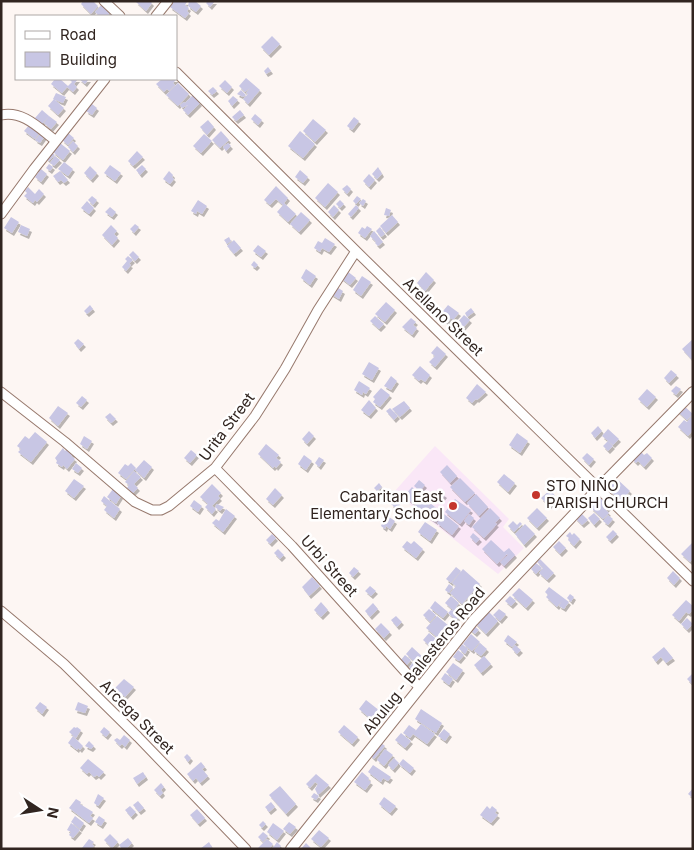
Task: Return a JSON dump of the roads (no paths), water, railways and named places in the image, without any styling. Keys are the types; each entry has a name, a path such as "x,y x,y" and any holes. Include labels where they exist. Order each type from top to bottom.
{"main road":[{"name":"Abulug - Ballesteros Road","path":"291,849 473,621 693,392"}],"street":[{"path":"104,1 119,15"},
{"path":"157,15 168,1"},
{"name":"Arellano Street","path":"178,74 693,581"},
{"path":"1,214 104,80"},
{"path":"1,115 14,114 23,116 56,141"},
{"name":"Urita Street","path":"1,392 65,442 135,502 152,510 160,510 169,506 215,468 255,416 285,369 318,310 356,251"},
{"name":"Urbi Street","path":"215,468 292,546 419,687"},
{"name":"Arcega Street","path":"1,611 70,670 138,736 246,849"}],"place":[{"name":"STO NIÑO PARISH CHURCH","path":"536,495"},
{"name":"Cabaritan East Elementary School","path":"453,506"}]}
